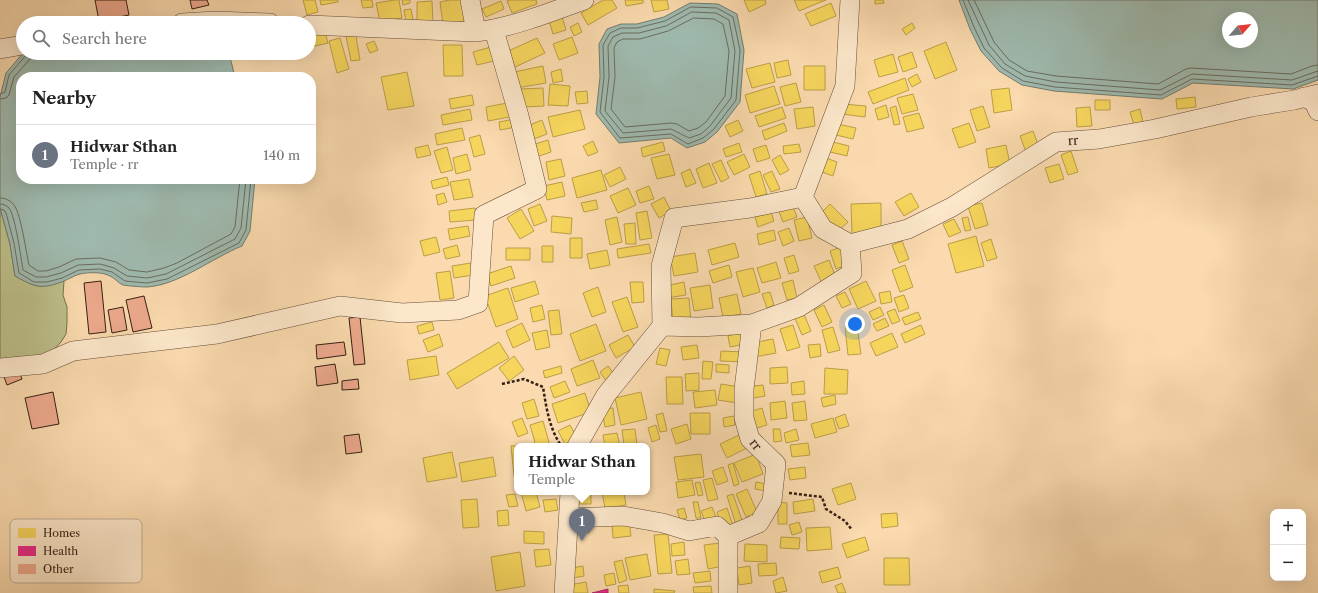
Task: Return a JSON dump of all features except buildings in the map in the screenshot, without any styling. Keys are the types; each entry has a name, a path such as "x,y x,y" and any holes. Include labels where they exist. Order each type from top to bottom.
{"street":[{"path":"0,368 43,364 73,351 217,334 340,306 402,313 458,310 478,304 484,215 537,189 519,116 485,31 470,0"},
{"path":"316,25 485,31 545,14 584,0"},
{"path":"803,197 844,86 850,0"},
{"path":"0,49 16,46"},
{"path":"1311,96 1318,111"},
{"name":"rr","path":"850,244 908,229 952,207 1056,142 1098,138 1155,129 1251,107 1311,96"},
{"path":"662,326 699,327 752,324 799,306 852,274 850,244 823,229 803,197"},
{"path":"579,443 606,395 662,326 661,266 674,218 750,208 803,197"},
{"name":"rr","path":"728,536 759,523 772,501 776,464 750,439 744,418 744,389 752,324"},
{"path":"564,593 570,495"},
{"path":"569,518 623,516 663,523 689,532 717,526 728,536 728,593"}],"path":[{"path":"502,384 524,379 543,387 546,406 555,437 559,443"},
{"path":"773,492 822,497 826,509 845,521 852,530"}],"green space":[{"path":"0,208 10,244 15,276 39,286 64,281 63,295 67,307 66,334 48,356 0,362"}],"water":[{"path":"959,0 1318,0 1318,80 1293,89 1193,83 1162,99 1054,91 1022,85 999,71 981,51 970,29"},
{"path":"690,3 718,4 737,14 744,50 740,102 717,132 705,142 687,148 671,138 619,143 596,114 600,77 599,44 607,29 621,24 637,24 664,17"},
{"path":"17,60 231,60 234,72 16,72 16,184 255,184 250,231 242,246 183,276 159,285 147,287 123,285 112,277 100,273 76,275 49,286 33,285 15,276 10,244 0,208 0,97 6,73"}],"place":[{"name":"Hidwar Sthan","path":"582,541"}]}
